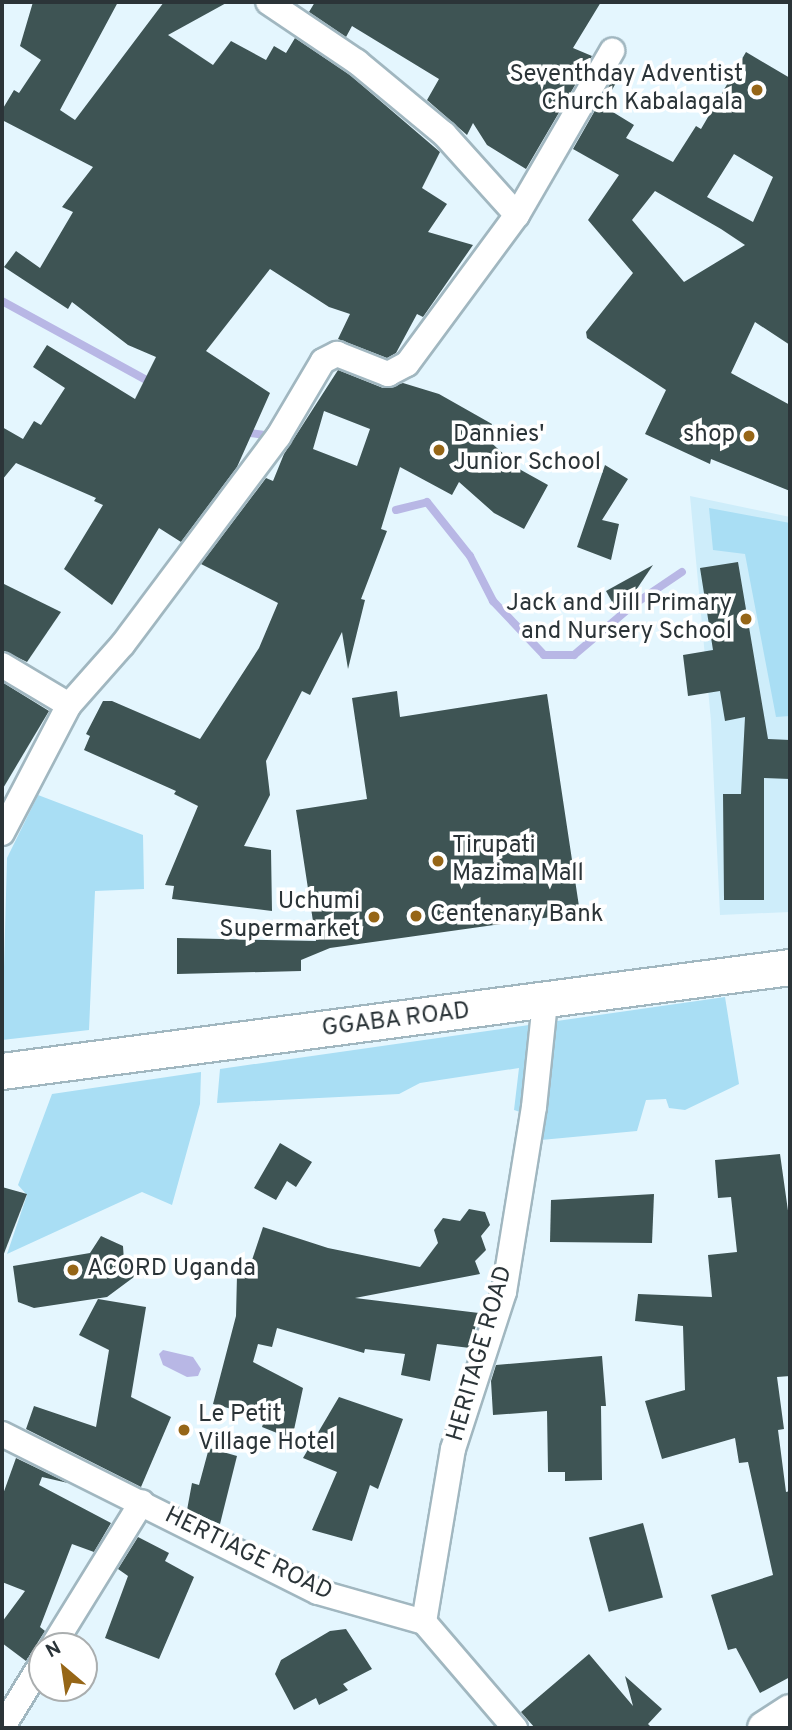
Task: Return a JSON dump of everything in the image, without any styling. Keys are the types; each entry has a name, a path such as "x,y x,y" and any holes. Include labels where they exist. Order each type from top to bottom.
{"main road":[{"name":"GGABA ROAD","path":"2,1071 545,1002 790,967"}],"street":[{"path":"268,2 357,62 444,134 517,215"},
{"path":"2,833 69,705 123,644 278,437 323,361 337,354 388,374 407,364 517,215 612,51"},
{"path":"2,665 69,705"},
{"name":"HERITAGE ROAD","path":"424,1622 453,1449 504,1293 534,1107 545,1002"},
{"name":"HERTIAGE ROAD","path":"2,1434 318,1592 424,1622"},
{"name":"HERTIAGE ROAD","path":"62,1632 142,1502"},
{"path":"424,1622 515,1728"},
{"path":"2,1728 28,1686"},
{"path":"764,1728 790,1711"}],"shaded area":[{"name":"Jack and Jill Primary and Nursery School","path":"690,496 790,517 790,912 720,915 711,721"},
{"path":"709,508 790,523 790,716 776,717 745,554 713,550"},
{"path":"38,795 143,835 144,889 95,891 89,1030 2,1040 7,858"},
{"path":"725,997 739,1084 685,1110 669,1108 666,1099 646,1100 637,1131 541,1140 541,1119 514,1110 519,1068 420,1083 399,1094 217,1103 220,1069"},
{"path":"201,1072 200,1104 172,1205 142,1192 7,1254 27,1195 18,1185 52,1094"},
{"path":"163,1350 193,1357 201,1369 198,1376 187,1377 163,1365 159,1354"}],"building":[{"path":"33,2 118,2 60,110 75,120 164,2 228,2 168,35 213,65 231,41 266,60 274,46 286,53 295,38 350,75 440,152 422,188 447,204 428,232 473,245 423,317 417,314 396,353 387,358 338,339 350,314 329,307 270,269 206,351 270,393 237,467 181,542 159,528 112,605 64,569 103,505 94,501 96,498 16,463 2,480 2,427 23,439 34,421 41,425 65,388 33,367 47,345 135,399 156,357 128,345 72,302 68,309 4,267 16,251 40,268 73,212 62,207 93,167 2,120 2,110 14,90 19,93 41,60 20,46"},
{"path":"315,2 601,2 573,48 592,56 526,169 487,145 473,123 467,135 427,100 439,79 352,26 346,37 309,12"},
{"path":"746,52 790,78 790,345 755,322 731,373 790,405 790,491 711,459 710,464 645,434 666,390 587,338 586,332 633,273 588,220 619,175 573,149 618,70 622,72 603,106 634,125 626,138 673,162 696,126 701,129","holes":["734,154 773,177 753,222 707,197","655,191 721,229 745,245 684,282 632,220"]},
{"path":"338,370 383,388 403,383 439,394 492,424 485,437 521,470 548,485 524,529 494,513 459,482 452,495 400,467 381,529 387,531 361,599 365,600 348,669 342,632 310,695 302,691 266,761 270,795 244,846 271,850 272,911 172,899 174,886 165,885 198,806 174,794 176,791 84,750 90,736 86,734 103,701 112,701 200,739 259,648 278,603 201,564 266,478 273,481 284,454","holes":["324,411 370,429 357,466 313,449"]},
{"path":"605,465 628,479 602,520 619,524 611,560 577,547"},
{"path":"738,562 768,739 790,740 790,779 764,778 764,900 724,900 723,794 741,794 745,717 725,721 720,691 688,696 683,655 713,650 700,568"},
{"path":"653,565 628,602 616,609 606,591"},
{"path":"2,583 61,612 27,662 2,650"},
{"path":"2,682 49,711 2,790"},
{"name":"Tirupati Mazima Mall","path":"397,691 400,717 547,694 580,913 330,948 301,960 301,971 177,974 177,938 316,941 296,810 367,799 352,698"},
{"path":"280,1143 312,1162 296,1187 287,1181 276,1200 254,1188"},
{"path":"780,1154 790,1225 790,1376 777,1377 784,1429 778,1430 786,1492 790,1491 790,1677 760,1693 736,1648 728,1650 711,1595 773,1575 748,1462 739,1463 735,1438 662,1459 645,1401 685,1390 683,1326 635,1321 638,1294 712,1297 708,1255 737,1252 731,1197 718,1198 715,1160"},
{"path":"2,1187 27,1194 3,1256 2,1256"},
{"path":"654,1194 652,1243 550,1242 551,1200"},
{"path":"469,1209 485,1212 490,1225 481,1236 486,1250 475,1261 480,1274 355,1298 479,1313 470,1348 437,1344 430,1381 401,1375 405,1354 365,1349 364,1353 277,1328 272,1347 258,1344 253,1362 303,1388 292,1439 262,1427 265,1418 213,1404 236,1316 237,1275 251,1263 263,1227 328,1248 420,1267 438,1243 434,1230 443,1218 460,1221"},
{"name":"ACORD Uganda","path":"101,1236 123,1246 124,1261 138,1274 107,1297 34,1308 18,1302 13,1266 90,1253"},
{"path":"98,1299 146,1307 131,1397 171,1417 141,1487 26,1429 34,1406 96,1427 109,1350 79,1335"},
{"path":"602,1356 606,1406 601,1406 602,1480 565,1481 565,1472 548,1472 547,1411 493,1415 491,1381 496,1365"},
{"path":"339,1397 403,1419 378,1489 370,1485 352,1541 312,1530 337,1472 303,1458"},
{"path":"209,1448 237,1456 220,1524 187,1510 192,1483 199,1485"},
{"path":"16,1458 68,1483 42,1477 39,1485 111,1523 94,1552 72,1544 40,1627 45,1631 28,1632 26,1661 2,1643 2,1622 25,1591 2,1582 2,1497"},
{"path":"643,1523 663,1597 609,1612 589,1537"},
{"path":"138,1537 169,1553 165,1561 194,1577 159,1659 105,1638 128,1576 118,1569"},
{"path":"346,1629 372,1669 343,1684 348,1690 319,1705 316,1698 294,1710 275,1674 281,1660 330,1631"},
{"path":"589,1654 633,1706 625,1676 662,1709 648,1724 652,1728 535,1728 521,1712"}],"waterway":[{"path":"2,301 152,383"},
{"path":"243,432 272,436"},
{"path":"396,510 427,502 470,556 493,601 544,655 574,655 633,605 682,572"}],"place":[{"name":"Seventhday Adventist Church Kabalagala","path":"757,90"},
{"name":"shop","path":"749,436"},
{"name":"Dannies' Junior School","path":"439,450"},
{"name":"Jack and Jill Primary and Nursery School","path":"746,619"},
{"name":"Tirupati Mazima Mall","path":"438,861"},
{"name":"Centenary Bank","path":"416,916"},
{"name":"Uchumi Supermarket","path":"374,917"},
{"name":"ACORD Uganda","path":"73,1270"},
{"name":"Le Petit Village Hotel","path":"184,1430"}]}
